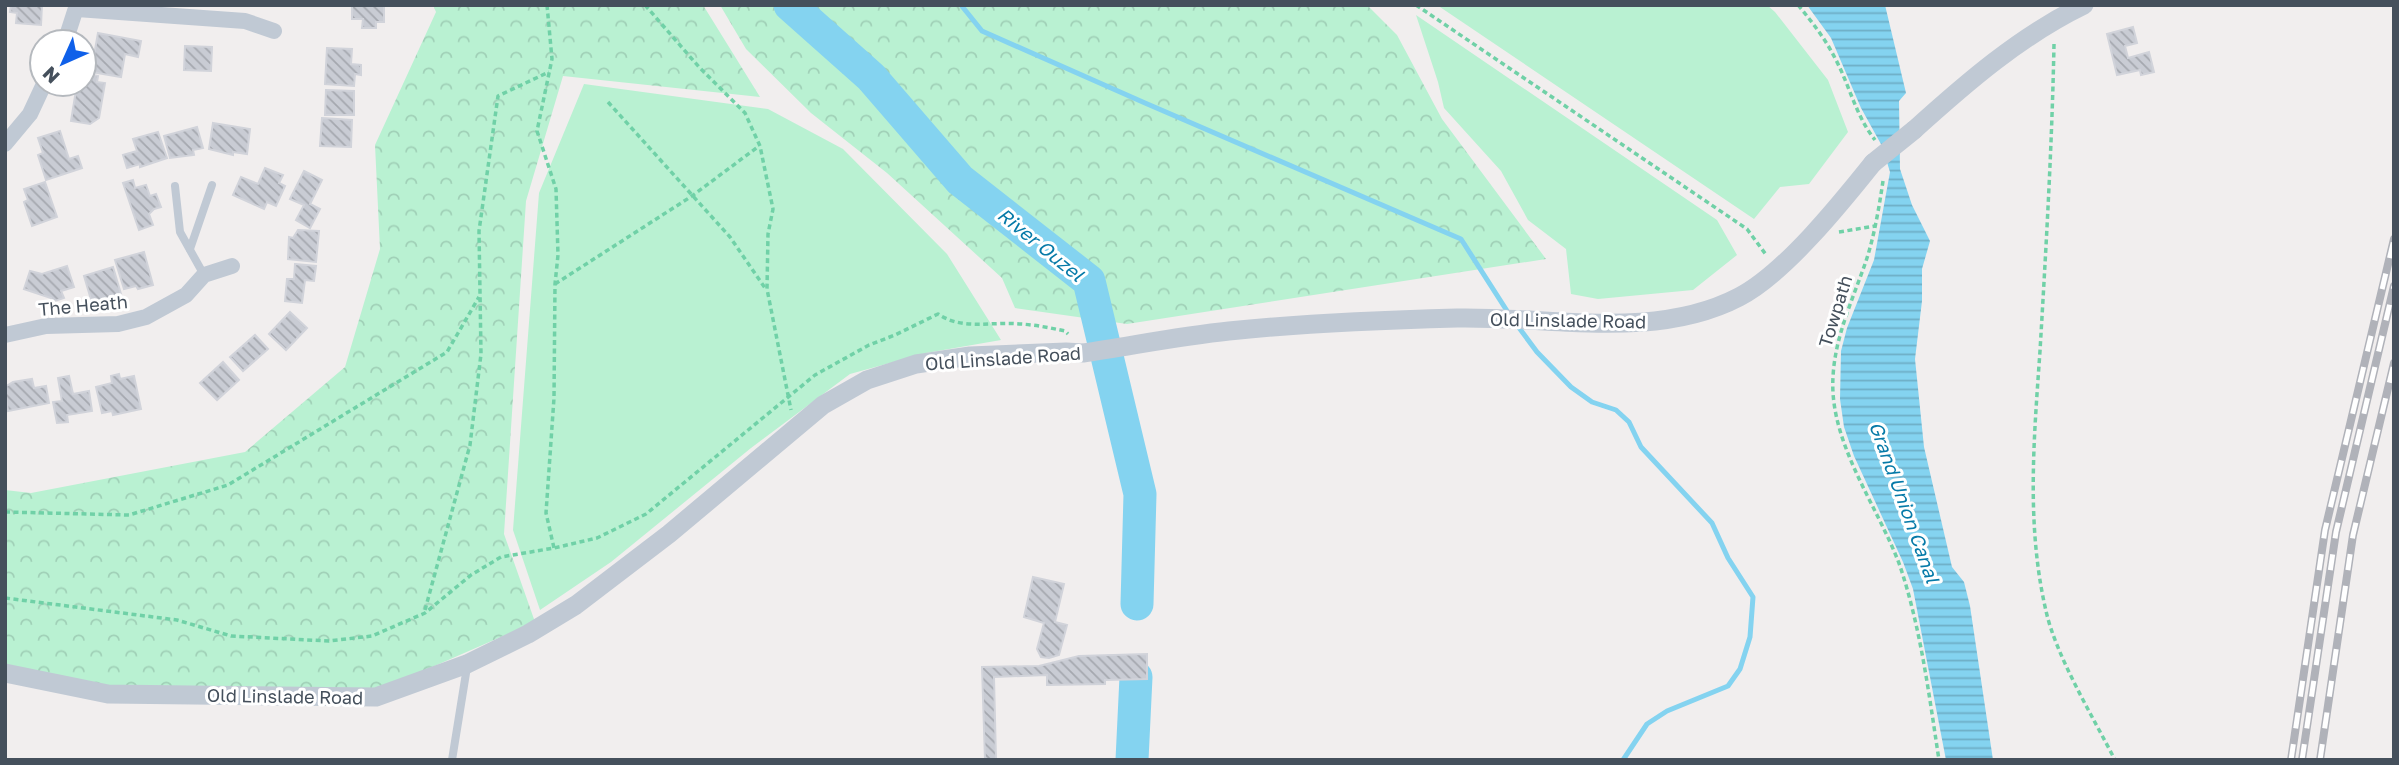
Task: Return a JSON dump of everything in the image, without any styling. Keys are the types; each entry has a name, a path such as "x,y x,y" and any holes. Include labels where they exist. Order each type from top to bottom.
{"street":[{"path":"2054,20 2084,5"},
{"path":"70,28 77,7 245,21 274,31"},
{"name":"Old Linslade Road","path":"5,673 108,694 376,697 467,664 528,635 576,605 669,534 823,405 867,380 916,364 1068,344 1083,353 1229,331 1460,318 1570,322 1652,321 1699,313 1738,298 1761,284 1914,130 2007,51 2054,20"},
{"path":"5,144 30,114 37,98"},
{"name":"The Heath","path":"5,334 46,326 118,324 146,317 186,295 204,275 232,266"}],"lane":[{"path":"190,249 212,185"},
{"path":"175,186 180,232 204,275"},
{"path":"452,760 467,664"}],"path":[{"path":"547,5 552,59 537,131 556,189 558,255 555,284 554,398 546,513 554,548"},
{"path":"645,5 699,67 745,113 760,146 773,209 768,234 767,289 787,397"},
{"path":"1416,5 1747,229 1777,269"},
{"path":"1798,5 1821,33 1837,62 1862,124 1876,142"},
{"path":"2054,20 2048,225 2032,477 2036,547 2046,612 2066,663 2115,760"},
{"path":"425,613 470,445 481,354 479,231 498,96 549,72"},
{"path":"608,102 730,237 767,289"},
{"path":"555,284 692,196 760,146"},
{"name":"Towpath","path":"1878,169 1875,226 1866,262 1836,348 1834,404 1842,434 1859,477 1899,564 1914,615 1939,760"},
{"path":"1814,232 1836,233 1875,226"},
{"path":"5,512 129,514 228,485 447,352 480,296"},
{"path":"5,598 177,620 231,636 329,640 372,636 425,613 471,575 501,556 597,538 646,514 815,375 869,345 938,314 950,322 967,325 1019,323 1065,331 1068,344"}],"green space":[{"path":"433,5 703,5 760,97 563,76 526,201 504,534 535,622 375,692 108,690 5,669 5,490 31,493 245,452 345,367 380,249 375,145 436,12"},
{"path":"720,5 1367,5 1397,35 1442,119 1546,259 1127,324 1015,308 1002,278 887,173 811,113 746,49"},
{"path":"1437,5 1767,5 1828,80 1848,132 1809,184 1780,187 1754,219"},
{"path":"1416,15 1717,220 1737,255 1693,290 1598,299 1571,294 1566,249 1528,220 1501,171 1444,108"},
{"path":"584,84 768,109 843,149 947,254 1001,340 926,353 850,374 751,448 611,562 540,610 513,530 539,193"}],"water":[{"name":"Grand Union Canal","path":"1807,5 1885,5 1906,93 1899,101 1900,169 1912,205 1930,241 1922,269 1922,301 1915,359 1924,447 1952,567 1964,582 1970,606 1993,760 1946,760 1913,589 1854,456 1844,427 1840,399 1841,351 1847,328 1874,260 1890,172 1882,146 1861,108 1831,38"}],"building":[{"path":"11,5 42,5 41,25 16,23 17,13 10,12"},
{"path":"352,5 384,5 384,22 376,22 376,28 362,28 363,19 352,19"},
{"path":"2133,27 2137,43 2125,46 2128,58 2149,52 2154,72 2141,75 2140,70 2117,75 2107,34"},
{"path":"98,33 141,41 138,57 125,54 121,77 98,73"},
{"path":"185,46 212,47 211,71 184,70"},
{"path":"327,48 352,49 351,64 361,65 361,75 355,74 354,86 325,84"},
{"path":"98,82 105,83 99,118 90,124 71,121 75,98 98,98"},
{"path":"326,90 354,91 354,115 325,115"},
{"path":"322,118 352,120 351,147 320,146"},
{"path":"213,123 250,129 247,154 233,152 233,155 209,149"},
{"path":"197,127 203,148 193,150 194,155 170,158 164,136"},
{"path":"60,131 69,159 78,156 82,168 46,180 38,155 43,153 38,138"},
{"path":"158,132 167,158 140,167 140,164 127,168 123,155 137,151 133,139"},
{"path":"265,168 283,175 279,183 285,186 276,206 267,202 264,209 233,195 241,177 258,184"},
{"path":"304,171 322,180 310,204 320,209 310,228 296,220 304,205 290,199"},
{"path":"133,180 135,188 146,185 150,196 156,194 161,207 149,214 153,225 139,230 123,183"},
{"path":"45,182 57,217 32,226 24,202 28,200 24,189"},
{"path":"298,230 319,231 316,262 288,259 289,237 293,238"},
{"path":"144,252 153,285 124,289 115,260"},
{"path":"295,264 316,266 314,281 305,280 302,303 285,301 287,279 294,279"},
{"path":"67,266 74,287 61,291 64,298 52,302 51,298 24,289 30,271 42,274"},
{"path":"113,267 121,294 92,303 84,276"},
{"path":"290,312 307,328 286,350 269,334"},
{"path":"255,335 268,349 243,371 230,357"},
{"path":"223,362 239,380 217,400 200,383"},
{"path":"119,374 120,379 134,376 141,409 113,415 112,411 102,413 96,387 112,383 111,376"},
{"path":"69,376 73,394 89,391 92,411 67,415 68,422 57,423 53,402 62,401 58,378"},
{"path":"32,379 34,388 46,386 49,403 8,411 5,387 13,382"},
{"path":"1033,577 1064,584 1055,622 1067,625 1059,655 1049,658 1041,657 1037,649 1044,623 1024,617"},
{"path":"1147,654 1147,679 1105,680 1105,684 1047,685 1047,675 994,677 996,760 985,760 982,667 1039,666 1079,656"}],"waterway":[{"name":"River Ouzel","path":"790,5 871,77 960,180 1089,281 1140,494 1137,604"},
{"path":"961,5 982,31 1461,239 1509,314"},
{"path":"1517,325 1537,352 1571,387 1592,402 1616,410 1629,422 1641,447 1712,523 1728,558 1753,597 1750,637 1740,669 1728,686 1667,711 1647,724 1623,760"},
{"name":"River Ouzel","path":"1132,760 1136,677"}],"railway":[{"path":"2291,760 2325,530 2394,239"},
{"path":"2302,760 2336,532 2394,286"},
{"path":"2320,760 2353,535 2394,363"}]}
